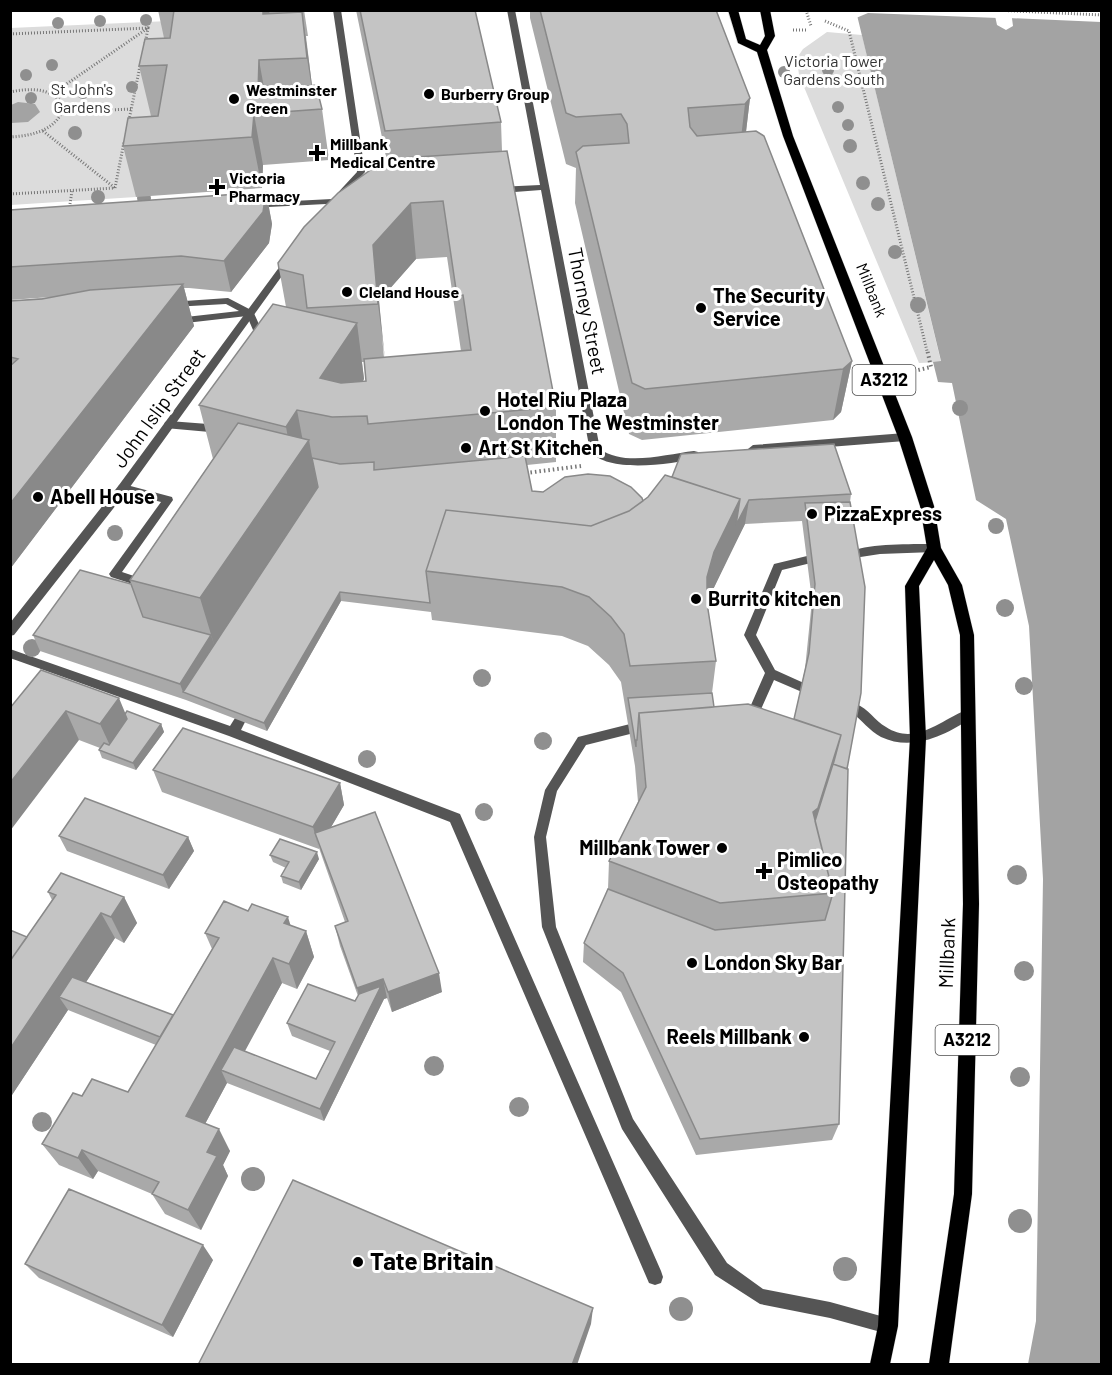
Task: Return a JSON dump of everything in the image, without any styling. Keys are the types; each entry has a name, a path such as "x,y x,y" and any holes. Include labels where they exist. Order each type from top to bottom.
{"main road":[{"path":"733,10 742,41 762,50"},
{"name":"Millbank","path":"765,10 770,36 762,50 788,136 904,437 927,506 934,548 955,585 968,635 971,904 963,1194 939,1365"},
{"name":"Millbank","path":"880,1365 888,1326 918,738 912,586 934,548"}],"street":[{"path":"330,206 361,172 337,10"},
{"name":"Thorney Street","path":"511,10 544,187 572,318 595,451 601,458 614,462"},
{"path":"485,191 544,187"},
{"path":"245,207 330,206 355,200"},
{"name":"John Islip Street","path":"10,632 123,488 293,255"},
{"path":"160,304 228,300 250,313 265,348"},
{"path":"164,321 250,313"},
{"path":"169,425 221,430 227,421"},
{"path":"743,450 904,437"},
{"path":"614,462 708,454"},
{"path":"123,488 168,500 115,574 150,585"},
{"path":"854,554 880,550 934,548"},
{"path":"802,687 771,673 750,635 778,567 807,560"},
{"path":"10,653 236,727 455,818 655,1277"},
{"path":"744,733 771,673"},
{"path":"856,709 883,732 918,738 946,730 969,714"},
{"path":"630,729 582,741 551,790 540,837 549,927 627,1124 721,1269 759,1296 830,1310 888,1326"}],"path":[{"path":"806,10 811,26"},
{"path":"993,10 1101,15"},
{"path":"143,51 150,17"},
{"path":"825,21 849,31 855,64 931,367 914,371"},
{"path":"10,34 148,28"},
{"path":"52,94 148,28"},
{"path":"129,120 141,63"},
{"path":"10,92 27,90 52,94 62,101 64,112"},
{"path":"10,136 43,130 53,125 64,112 131,109"},
{"path":"43,130 115,188"},
{"path":"115,188 126,131"},
{"path":"10,194 115,188"},
{"path":"70,204 72,191"},
{"path":"526,473 614,462"}],"green space":[{"name":"St John's Gardens","path":"169,21 136,197 11,205 10,28"},
{"name":"Victoria Tower Gardens South","path":"827,32 862,35 941,362 919,363 799,75 797,58 803,49"}],"shaded area":[{"path":"856,11 994,11 997,25 1006,30 1013,26 1011,11 1101,11 1101,1364 1028,1364 1036,1321 1043,879 1029,626 1006,519 976,500 952,383 938,382 933,362 941,361"},
{"path":"18,102 35,104 40,112 28,122 11,123 11,105"}],"pier":[{"path":"997,10 998,18 868,13 856,18 856,11"},
{"path":"1008,10 1101,11 1101,22 1009,18"}],"building":[{"path":"174,10 263,10 263,14 302,12 307,58 259,60 258,92 316,85 322,109 254,114 252,137 123,146 128,118 158,116 167,65 139,66 145,39 170,38"},
{"name":"Burberry Group","path":"360,10 475,10 501,122 385,131"},
{"name":"The Security Service","path":"540,10 716,10 750,98 745,104 688,108 690,127 697,136 756,131 764,136 852,361 843,369 645,389 632,383 576,152 583,146 629,143 627,124 621,114 576,117 566,113"},
{"path":"507,151 556,407 368,424 367,416 332,417 297,410 286,427 199,405 273,304 357,323 320,378 341,383 366,381 364,359 471,350 463,295 457,296 443,201 411,203 373,245 378,304 307,308 303,275 279,269 278,263 304,227 338,193 379,164 402,158"},
{"path":"266,192 263,212 224,261 181,256 10,267 10,210"},
{"path":"183,284 10,504 10,366 18,359 10,357 10,301 42,299 90,290"},
{"path":"238,423 309,440 200,598 130,580"},
{"path":"834,444 851,494 749,500 736,525 740,499 672,477 681,454"},
{"path":"525,456 532,491 543,492 565,477 588,474 610,476 631,487 643,501 629,511 591,526 446,510 426,571 430,603 340,592 264,723 183,692 318,487 312,458 340,464 374,462 374,470"},
{"path":"665,475 740,499 714,552 707,577 707,603 716,661 630,666 624,634 611,617 589,597 562,587 426,571 446,510 591,526 629,511 648,497"},
{"path":"850,502 865,587 861,693 847,769 833,764 841,735 794,719 809,653 815,584 805,503"},
{"path":"80,570 131,584 143,617 211,635 180,684 33,635"},
{"path":"41,670 119,698 100,724 66,711 10,783 10,708"},
{"path":"712,693 714,707 639,713 636,747 628,698"},
{"name":"Millbank Tower","path":"748,704 841,735 818,808 813,812 833,893 720,903 609,861 646,787 639,713"},
{"path":"127,711 161,724 133,763 99,750 104,743 109,745 127,719 125,714"},
{"path":"183,728 340,783 313,827 153,770"},
{"path":"833,764 848,769 839,1124 700,1139 623,973 584,943 608,889 715,930 825,920 833,893 815,821"},
{"path":"85,798 188,837 163,875 59,836"},
{"path":"375,812 439,973 388,992 383,979 357,988 335,926 348,921 315,833"},
{"path":"280,839 317,852 299,882 281,876 289,862 270,855"},
{"path":"61,873 124,897 111,917 101,913 10,1049 10,961 56,895 48,892"},
{"path":"224,901 248,911 252,904 288,917 284,923 306,931 289,964 273,958 186,1116 219,1129 207,1152 217,1156 188,1210 152,1194 159,1182 82,1150 78,1158 42,1144 73,1093 82,1096 92,1079 128,1092 219,938 205,933"},
{"path":"10,930 27,937 10,961"},
{"path":"72,977 173,1015 160,1037 59,997"},
{"path":"308,984 355,1001 359,994 381,986 320,1109 221,1070 234,1047 316,1079 335,1042 287,1023"},
{"name":"Tate Britain","path":"293,1180 593,1308 572,1365 198,1365"},
{"path":"69,1189 203,1245 162,1325 25,1264"}],"place":[{"name":"Burberry Group","path":"429,94"},
{"name":"Westminster Green","path":"234,99"},
{"name":"Millbank Medical Centre","path":"317,153"},
{"name":"Victoria Pharmacy","path":"217,187"},
{"name":"Cleland House","path":"347,292"},
{"name":"The Security Service","path":"701,308"},
{"name":"Hotel Riu Plaza London The Westminster","path":"485,411"},
{"name":"Art St Kitchen","path":"466,448"},
{"name":"Abell House","path":"38,497"},
{"name":"PizzaExpress","path":"812,514"},
{"name":"Burrito kitchen","path":"696,599"},
{"name":"Millbank Tower","path":"722,848"},
{"name":"Pimlico Osteopathy","path":"764,871"},
{"name":"London Sky Bar","path":"692,963"},
{"name":"Reels Millbank","path":"804,1037"},
{"name":"Tate Britain","path":"358,1262"}]}
